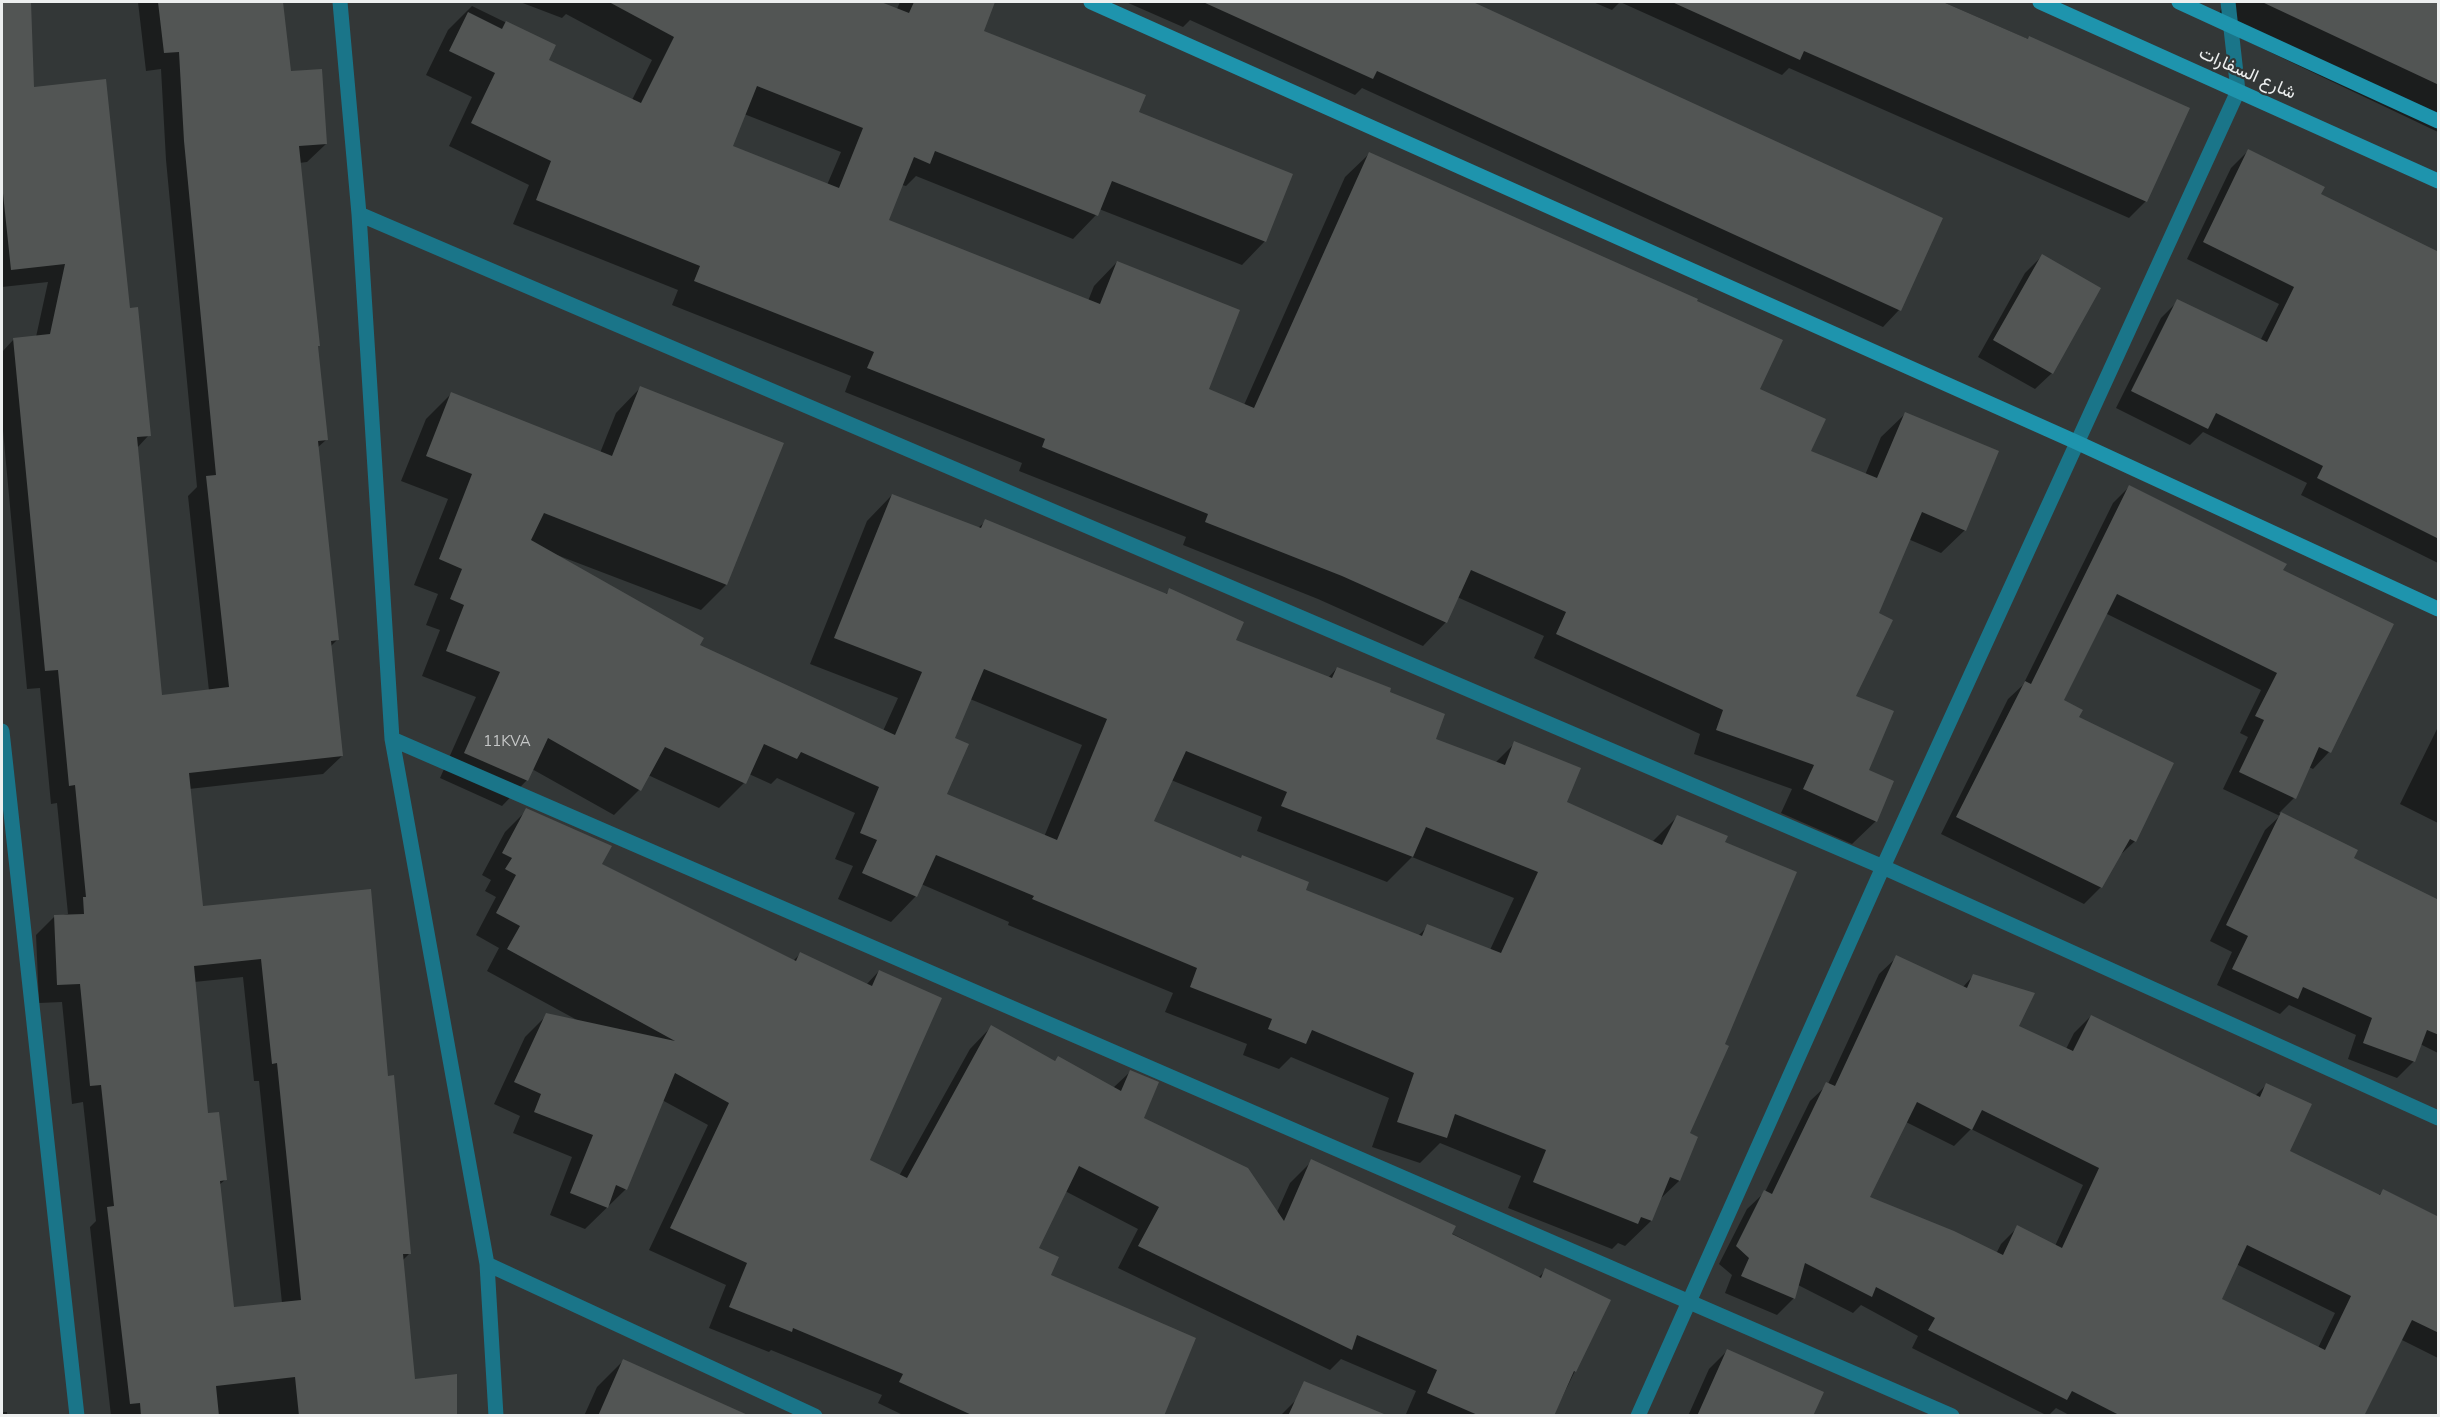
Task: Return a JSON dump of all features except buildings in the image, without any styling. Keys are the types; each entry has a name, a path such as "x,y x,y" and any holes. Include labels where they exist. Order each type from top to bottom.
{"street":[{"path":"340,2 358,214 393,739 487,1264 496,1416"},
{"path":"1091,2 2076,442 2439,609"},
{"name":"شارع السفارات","path":"2040,2 2439,181"},
{"name":"شارع السفارات","path":"2180,2 2439,121"},
{"path":"1638,1416 1883,867 2238,91 2228,2"},
{"path":"358,214 1883,867 2439,1118"},
{"path":"2,731 77,1416"},
{"path":"393,739 1690,1300 1952,1416"},
{"path":"487,1264 815,1416"}]}
